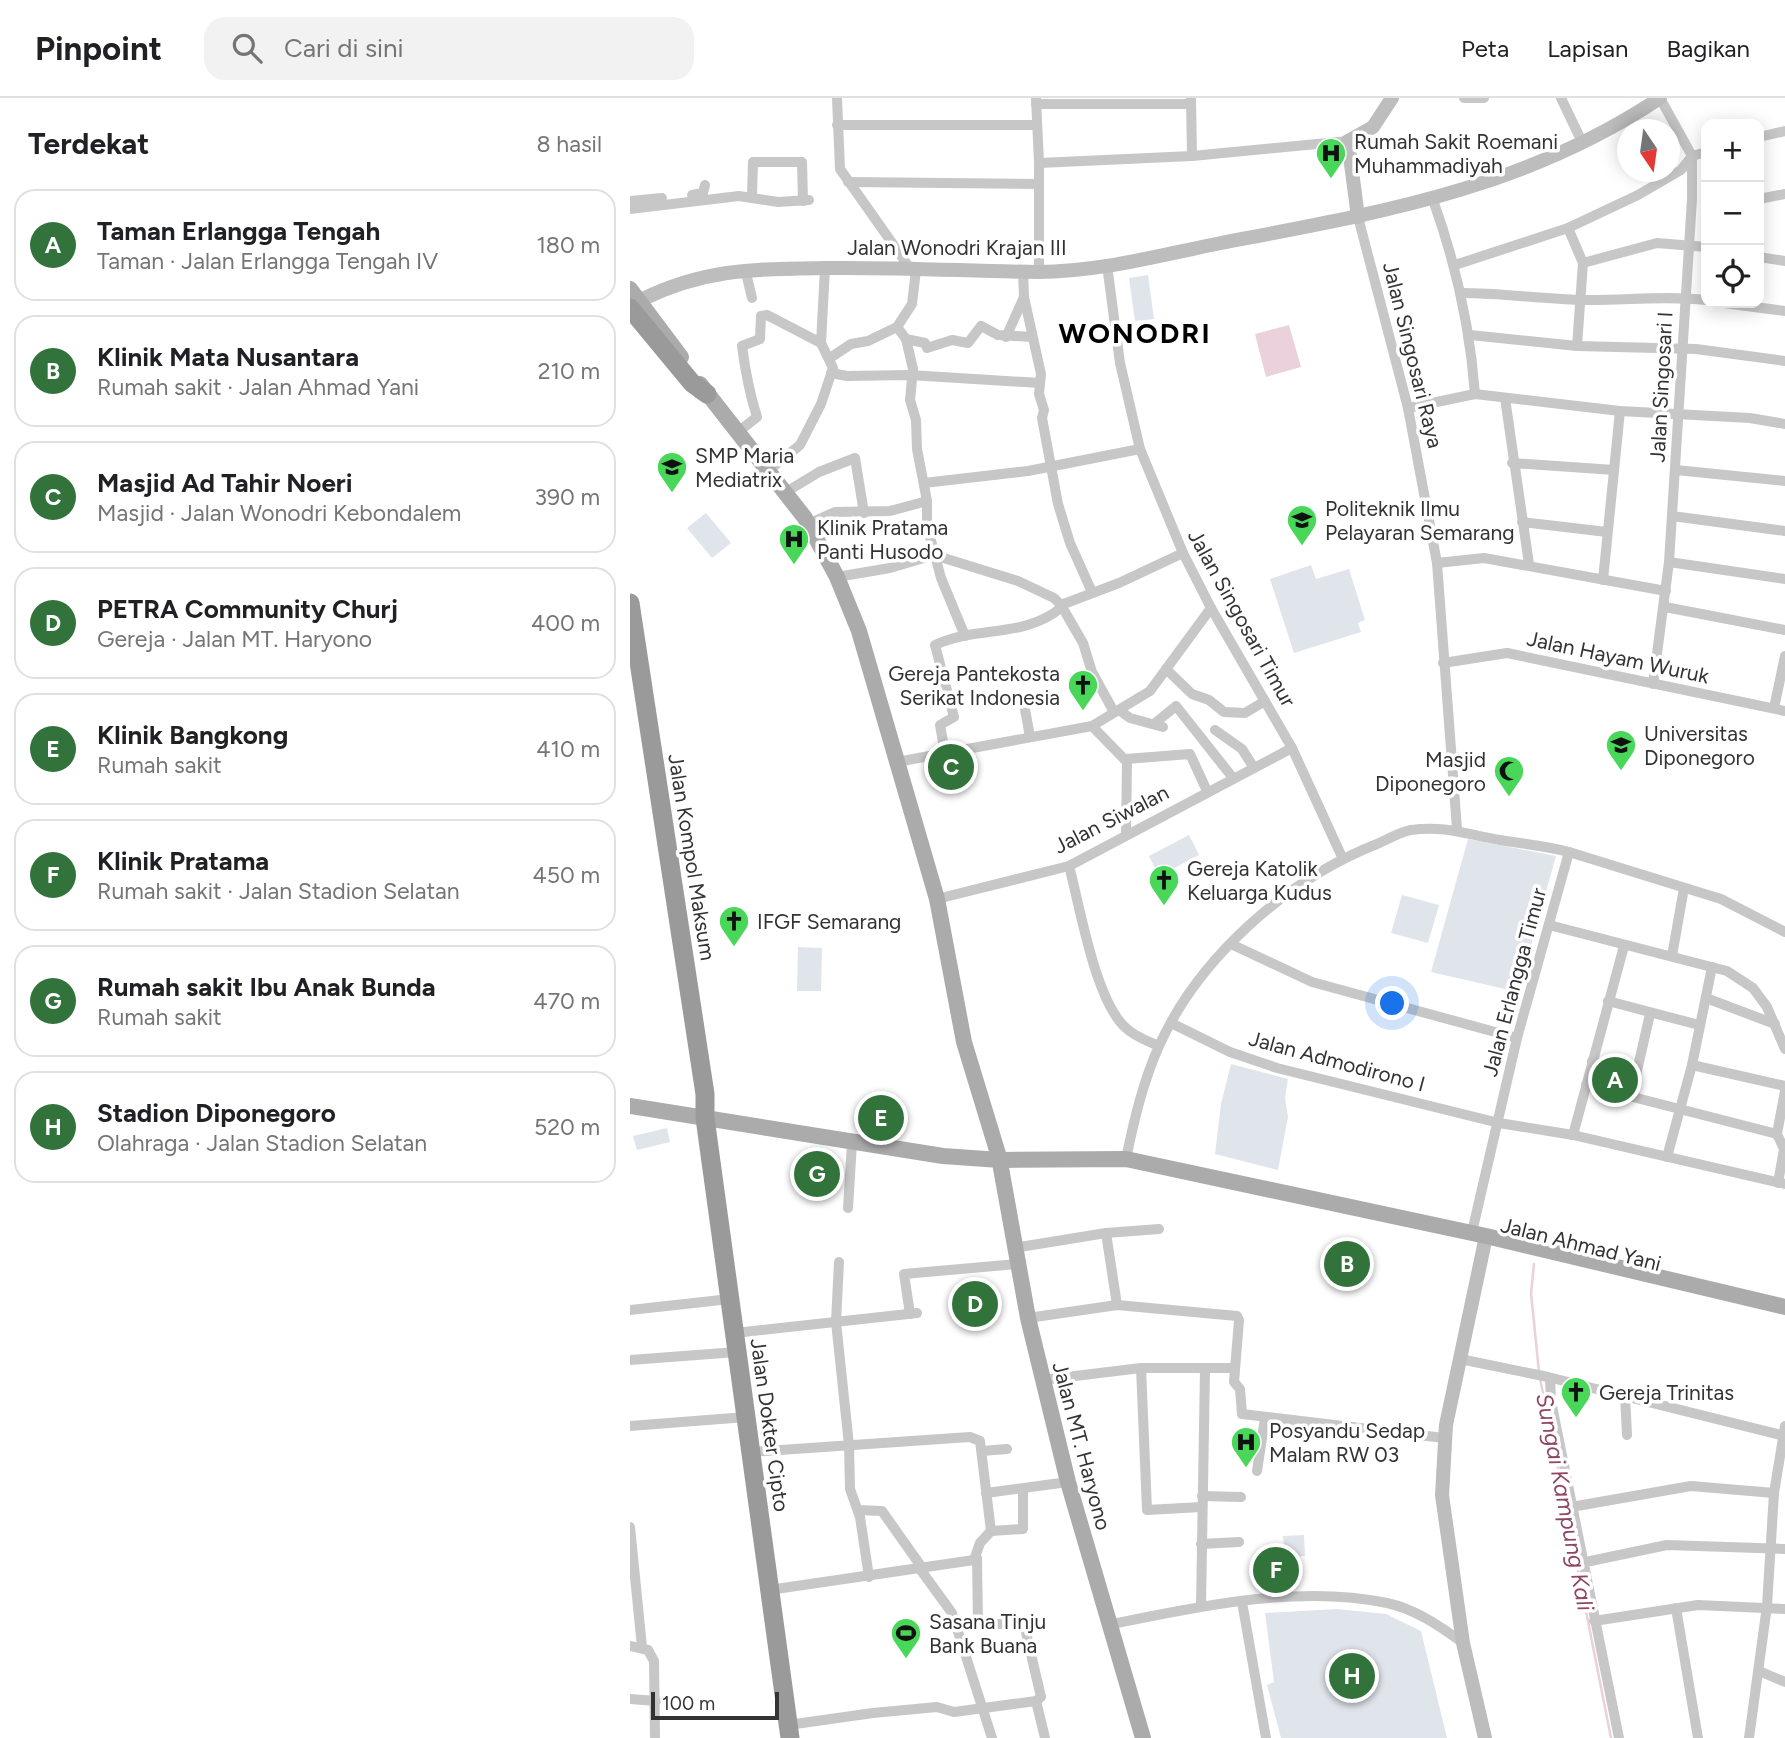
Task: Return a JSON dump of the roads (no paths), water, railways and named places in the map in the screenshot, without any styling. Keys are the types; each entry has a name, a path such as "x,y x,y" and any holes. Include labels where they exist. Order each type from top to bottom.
{"highway":[{"path":"634,299 692,383 707,394"},
{"name":"Jalan Kompol Maksum","path":"630,603 697,1039 705,1118"},
{"name":"Jalan Dokter Cipto","path":"705,1118 789,1731"}],"main road":[{"path":"1392,98 1373,127 1348,141 1357,217 1433,200 1504,178 1583,144 1660,98"},
{"name":"Jalan Wonodri Krajan III","path":"634,299 685,282 745,269 912,268 1039,272 1107,265 1357,217"},
{"name":"Jalan MT. Haryono","path":"707,394 769,470 808,524 837,577 859,631 937,899 969,1062 1000,1160 1028,1318 1068,1482 1143,1738"},
{"name":"Jalan Ahmad Yani","path":"630,1106 943,1156 1000,1160 1124,1158 1785,1307"},
{"path":"1478,1237 1460,1359 1444,1438 1443,1495 1463,1643 1485,1738"},
{"name":"Jalan Ahmad Yani","path":"1478,1237 1785,1315"}],"street":[{"path":"830,358 851,344 872,340 897,327 912,303 912,268 848,182 838,163 837,98"},
{"path":"1464,98 1484,98"},
{"path":"1561,98 1583,144"},
{"name":"Jalan Singosari I","path":"1653,684 1669,562 1692,199 1692,156 1660,98"},
{"path":"1039,272 1040,163 1036,101 1191,101 1192,156"},
{"path":"837,125 1036,125"},
{"path":"1764,136 1785,131"},
{"path":"1040,163 1192,156 1348,141"},
{"path":"1455,265 1568,228 1638,195 1681,170 1692,156 1701,153"},
{"path":"630,209 752,196 778,202 806,200 802,162 753,162 752,196"},
{"path":"848,182 1038,184"},
{"path":"630,201 701,195 705,185"},
{"path":"1764,198 1785,194"},
{"path":"1692,199 1701,199"},
{"path":"1433,200 1455,265 1470,335 1475,394"},
{"name":"Jalan Singosari Raya","path":"1357,217 1408,408 1437,563 1457,829"},
{"path":"1568,228 1583,263 1577,346"},
{"path":"1583,263 1644,246 1701,246"},
{"path":"1764,258 1785,261"},
{"name":"Jalan Singosari Timur","path":"1107,265 1119,363 1140,449 1183,552 1210,608 1292,748 1342,858"},
{"path":"769,470 800,445 821,404 831,373 830,358 821,342 825,268"},
{"path":"745,269 752,298"},
{"path":"1023,271 1024,297 1040,365 1049,466 1070,543 1092,592"},
{"path":"1461,293 1502,292 1581,300 1701,300"},
{"path":"1006,337 1024,297"},
{"path":"1764,308 1785,310"},
{"path":"738,432 757,419 742,346 760,339 761,316 776,318 821,342"},
{"path":"906,339 925,343 929,348 952,340 968,343 981,326 1006,337 1032,337"},
{"path":"897,327 906,339 913,369 910,375 910,400 916,419 927,501 927,525 934,555 965,636"},
{"path":"1470,335 1577,346 1683,348 1785,361"},
{"path":"831,373 847,376 910,375 1040,383"},
{"path":"1408,408 1475,394 1620,411 1750,418 1785,424"},
{"path":"1505,398 1512,463 1529,564"},
{"path":"1603,580 1620,411"},
{"path":"923,483 1049,466 1140,449"},
{"path":"786,492 819,472 855,458 864,513"},
{"path":"1512,463 1614,470"},
{"path":"1676,470 1785,481"},
{"path":"808,524 835,512 890,511 927,501"},
{"path":"1672,516 1785,531"},
{"path":"1522,522 1608,532"},
{"path":"944,753 940,725 954,717 935,646 965,636 1022,629 1062,606 1119,583 1183,552"},
{"path":"837,577 890,568 934,555 1018,581 1054,597 1083,643 1092,672 1116,711 1158,726 1176,705 1233,778"},
{"path":"1437,563 1484,558 1529,564 1666,591"},
{"path":"1669,562 1785,579"},
{"path":"1665,607 1785,630"},
{"path":"897,762 1092,726 1150,691 1210,608"},
{"name":"Jalan Hayam Wuruk","path":"1443,663 1507,653 1780,710"},
{"path":"1780,710 1785,656"},
{"path":"1166,669 1192,694 1209,700 1224,712 1245,713 1265,701"},
{"path":"1025,709 1030,737"},
{"path":"1092,726 1126,759 1126,833"},
{"path":"1215,730 1242,749 1254,768"},
{"name":"Jalan Siwalan","path":"937,899 1069,866 1126,833 1292,748"},
{"path":"1126,759 1189,754 1207,791"},
{"path":"1124,1158 1134,1116 1159,1046 1196,985 1231,944 1277,900 1342,858 1409,831 1457,829 1489,838 1542,845 1569,852 1721,899 1785,932"},
{"name":"Jalan Erlangga Timur","path":"1478,1237 1517,1038 1569,852"},
{"path":"1069,866 1096,971 1115,1016 1136,1036 1159,1046"},
{"path":"1672,956 1684,888"},
{"path":"1549,925 1727,971 1753,988 1775,1024 1785,1049"},
{"path":"1231,944 1312,982 1517,1038"},
{"path":"1573,1135 1624,946"},
{"path":"1667,1157 1692,1065 1712,967"},
{"path":"1706,998 1775,1024"},
{"path":"1608,1001 1699,1025"},
{"path":"1631,1097 1650,1014"},
{"name":"Jalan Admodirono I","path":"1171,1023 1230,1052 1277,1068 1499,1123 1573,1135 1782,1183"},
{"path":"1592,1061 1636,1075"},
{"path":"1692,1065 1785,1088 1777,1134 1784,1149 1782,1183"},
{"path":"1586,1085 1777,1134"},
{"path":"848,1208 852,1143"},
{"path":"630,1360 836,1322 914,1314 904,1275 1016,1256 1106,1233 1160,1229"},
{"path":"1106,1233 1117,1305"},
{"path":"839,1262 836,1322 849,1445 850,1489 858,1510 869,1577"},
{"path":"630,1310 730,1299"},
{"path":"1028,1318 1117,1305 1237,1316 1239,1320 1234,1384 1240,1389 1240,1412 1265,1418 1444,1438"},
{"path":"1460,1359 1784,1432 1774,1493 1767,1606 1749,1738"},
{"path":"1042,1380 1141,1368 1235,1368"},
{"path":"1141,1368 1147,1510 1241,1497"},
{"path":"1201,1606 1205,1369"},
{"path":"1548,1377 1581,1563 1619,1738"},
{"path":"1625,1396 1627,1435"},
{"path":"630,1426 746,1417"},
{"path":"1257,1471 1265,1418"},
{"path":"751,1452 978,1438 982,1451 990,1531 980,1543 977,1558 978,1624"},
{"path":"982,1451 1007,1449"},
{"path":"986,1493 1068,1482"},
{"path":"1571,1507 1691,1486 1774,1493"},
{"path":"990,1531 1023,1529 1023,1489"},
{"path":"858,1510 881,1510 952,1613 992,1738"},
{"path":"630,1527 636,1647 648,1650 654,1661 654,1738"},
{"path":"1202,1544 1239,1542"},
{"path":"1581,1563 1667,1545 1785,1549"},
{"path":"769,1590 971,1562 977,1558"},
{"path":"1108,1625 1201,1606 1292,1597 1388,1603 1434,1622 1463,1643"},
{"path":"1242,1602 1266,1738"},
{"path":"1594,1621 1698,1605 1767,1606 1785,1609"},
{"path":"1676,1608 1698,1738"},
{"path":"789,1731 937,1707 951,1712 1036,1701 1041,1698 1025,1625 956,1624"},
{"path":"1759,1671 1785,1682"},
{"path":"630,1699 656,1700"},
{"path":"1036,1701 1045,1738"}],"waterway":[{"name":"Sungai Kampung Kali","path":"1534,1264 1531,1293 1539,1372"},
{"name":"Sungai Kampung Kali","path":"1540,1378 1611,1738"}],"place":[{"name":"Rumah Sakit Roemani Muhammadiyah","path":"1331,180"},
{"name":"SMP Maria Mediatrix","path":"672,494"},
{"name":"Politeknik Ilmu Pelayaran Semarang","path":"1302,547"},
{"name":"Klinik Pratama Panti Husodo","path":"794,566"},
{"name":"Gereja Pantekosta Serikat Indonesia","path":"1083,712"},
{"name":"Masjid Ad Tahir Noeri","path":"951,767"},
{"name":"Universitas Diponegoro","path":"1621,772"},
{"name":"Masjid Diponegoro","path":"1509,798"},
{"name":"Gereja Katolik Keluarga Kudus","path":"1164,907"},
{"name":"IFGF Semarang","path":"734,948"},
{"name":"Taman Erlangga Tengah","path":"1615,1080"},
{"name":"Klinik Bangkong","path":"881,1118"},
{"name":"Rumah sakit Ibu Anak Bunda","path":"817,1174"},
{"name":"Klinik Mata Nusantara","path":"1347,1264"},
{"name":"PETRA Community Churj","path":"975,1304"},
{"name":"Gereja Trinitas","path":"1576,1419"},
{"name":"Posyandu Sedap Malam RW 03","path":"1246,1469"},
{"name":"Klinik Pratama","path":"1276,1570"},
{"name":"Sasana Tinju Bank Buana","path":"906,1660"},
{"name":"Stadion Diponegoro","path":"1352,1676"}],"district":[{"name":"WONODRI","path":"1135,333"}]}
